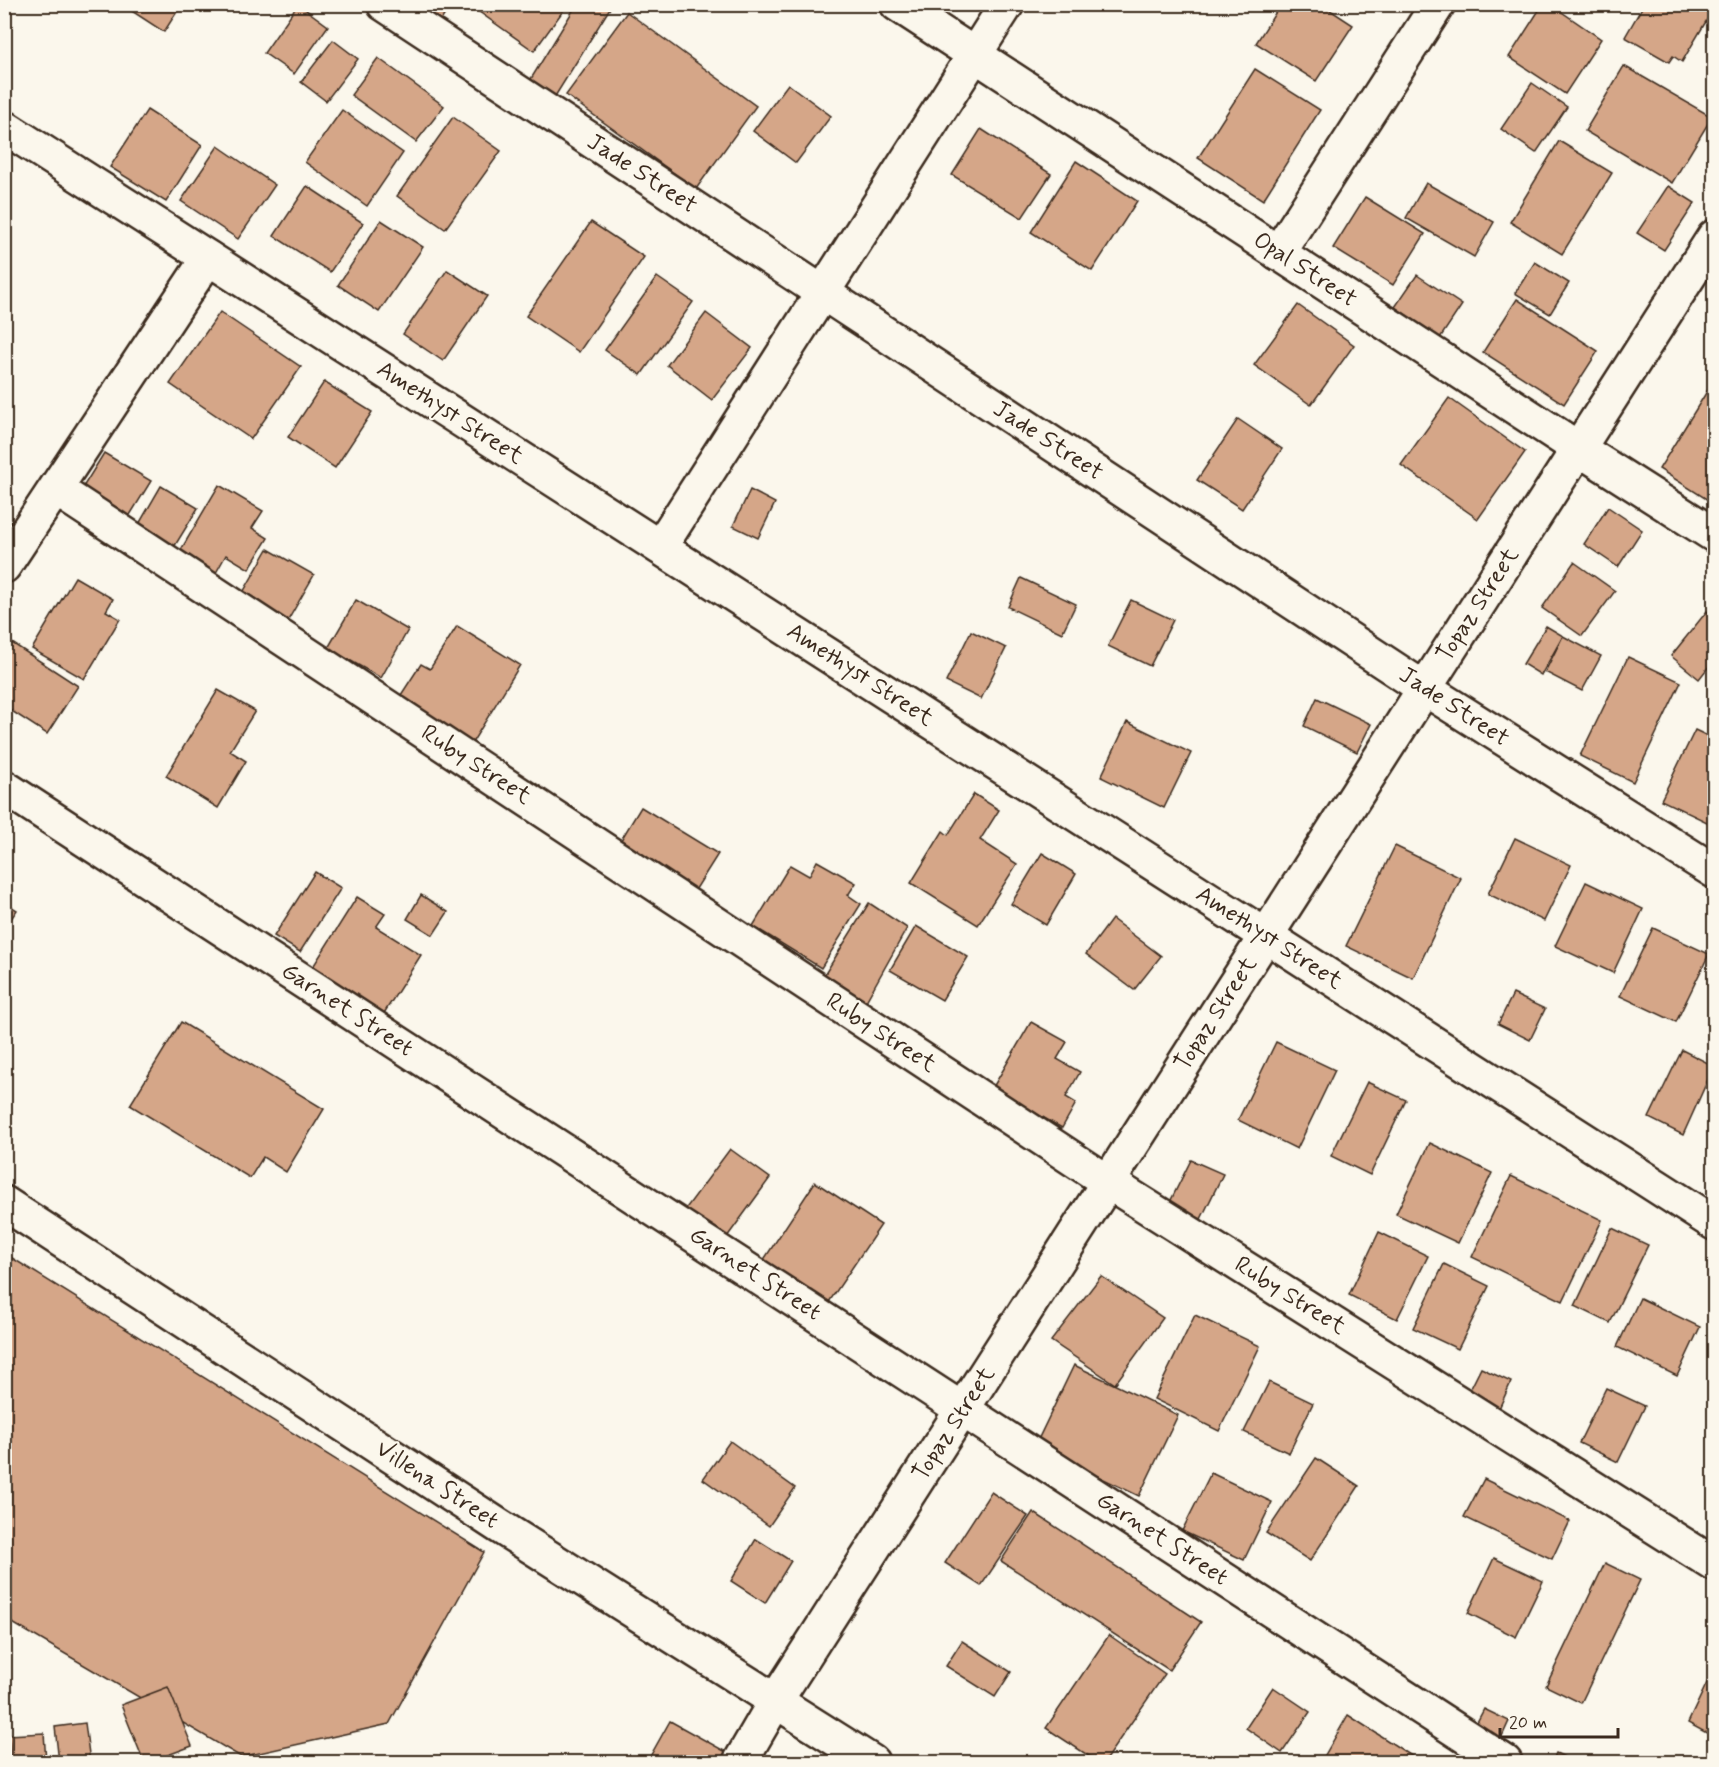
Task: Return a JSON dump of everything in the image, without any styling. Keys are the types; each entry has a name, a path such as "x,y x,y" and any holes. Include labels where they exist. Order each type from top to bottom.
{"street":[{"name":"Jade Street","path":"384,4 1425,689 1714,871"},
{"name":"Opal Street","path":"897,4 1714,535"},
{"path":"660,547 1007,4"},
{"path":"1278,253 1438,4"},
{"name":"Amethyst Street","path":"4,127 1714,1223"},
{"name":"Topaz Street","path":"740,1762 776,1700 1714,237"},
{"path":"4,566 208,258"},
{"name":"Ruby Street","path":"56,489 1108,1182 1714,1564"},
{"name":"Garnet Street","path":"4,787 1505,1762"},
{"name":"Villena Street","path":"4,1203 499,1526 872,1762"}],"building":[{"path":"121,4 182,4 164,32"},
{"path":"298,4 328,26 294,74 264,53"},
{"path":"400,4 451,4 436,29"},
{"path":"468,4 568,4 534,51"},
{"path":"577,4 603,4 610,8 554,98 529,82"},
{"path":"1281,4 1321,4 1353,25 1316,81 1256,43"},
{"path":"1543,4 1550,4 1601,39 1565,94 1509,57"},
{"path":"1644,4 1714,4 1714,8 1682,62 1673,56 1669,62 1625,37"},
{"path":"627,12 756,106 696,189 566,95"},
{"path":"333,40 358,59 326,101 301,82"},
{"path":"378,58 444,106 416,142 351,95"},
{"path":"1624,66 1712,117 1672,183 1585,131"},
{"path":"1255,69 1320,110 1263,200 1198,158"},
{"path":"1532,83 1567,107 1536,153 1501,129"},
{"path":"788,84 831,116 796,163 753,131"},
{"path":"147,110 202,145 166,202 110,167"},
{"path":"342,110 403,153 367,206 305,162"},
{"path":"453,117 501,151 445,229 397,196"},
{"path":"981,129 1051,174 1022,218 952,175"},
{"path":"1559,141 1612,173 1562,254 1510,222"},
{"path":"218,146 275,185 238,239 181,201"},
{"path":"1076,161 1137,201 1092,271 1031,232"},
{"path":"1426,183 1494,222 1474,257 1406,218"},
{"path":"307,186 363,223 330,272 274,236"},
{"path":"1668,186 1695,203 1664,250 1637,233"},
{"path":"1365,197 1425,234 1393,285 1333,248"},
{"path":"381,220 423,247 379,312 338,285"},
{"path":"591,222 644,257 579,352 526,316"},
{"path":"1535,262 1569,283 1550,314 1515,293"},
{"path":"447,270 487,296 443,361 403,334"},
{"path":"1417,275 1462,305 1440,338 1395,307"},
{"path":"657,277 693,302 641,375 605,350"},
{"path":"1517,299 1598,351 1564,404 1483,352"},
{"path":"1298,305 1354,345 1311,405 1254,365"},
{"path":"220,312 301,367 251,439 170,384"},
{"path":"706,313 752,348 712,400 667,365"},
{"path":"1714,380 1714,489 1708,500 1659,469"},
{"path":"324,382 372,412 335,468 288,437"},
{"path":"1449,398 1525,452 1478,519 1401,465"},
{"path":"1238,419 1282,449 1242,509 1197,480"},
{"path":"104,453 151,481 122,528 75,500"},
{"path":"219,485 263,511 252,528 268,538 249,569 226,555 208,587 172,565"},
{"path":"161,486 198,508 171,552 135,531"},
{"path":"750,490 775,503 758,538 733,526"},
{"path":"1608,507 1642,530 1618,567 1584,544"},
{"path":"268,549 314,575 283,629 237,603"},
{"path":"1574,562 1615,591 1582,636 1542,608"},
{"path":"75,577 113,599 106,611 120,619 84,679 32,649"},
{"path":"1021,578 1076,604 1062,633 1008,607"},
{"path":"356,600 408,630 381,678 328,648"},
{"path":"1131,600 1173,620 1150,666 1108,646"},
{"path":"1707,611 1714,618 1714,660 1699,679 1671,656"},
{"path":"457,626 520,665 472,743 399,698 421,664 430,669"},
{"path":"1546,626 1563,636 1541,675 1523,664"},
{"path":"971,631 1006,648 981,699 946,682"},
{"path":"1563,636 1601,656 1582,691 1545,672"},
{"path":"12,643 78,686 47,734 4,706 4,654"},
{"path":"1628,657 1681,682 1633,782 1580,756"},
{"path":"218,690 255,711 230,751 246,761 218,808 166,776"},
{"path":"1317,698 1371,724 1357,752 1304,726"},
{"path":"1127,722 1191,753 1164,808 1101,777"},
{"path":"1695,730 1714,739 1714,816 1711,824 1661,800"},
{"path":"974,794 999,810 980,840 1017,864 978,925 911,883 943,831 948,835"},
{"path":"641,807 718,854 689,900 613,853"},
{"path":"1515,838 1571,865 1544,921 1488,894"},
{"path":"1395,846 1461,878 1413,978 1346,946"},
{"path":"1042,853 1076,874 1046,925 1011,904"},
{"path":"817,861 856,883 848,895 861,904 821,968 753,926 790,865 809,876"},
{"path":"315,872 341,888 300,952 274,936"},
{"path":"1586,882 1643,909 1613,973 1555,946"},
{"path":"421,895 448,912 433,935 407,919"},
{"path":"357,897 385,914 376,927 421,955 381,1018 309,973"},
{"path":"4,902 17,910 4,929"},
{"path":"869,903 907,928 865,1003 823,977"},
{"path":"1112,919 1161,956 1134,990 1086,954"},
{"path":"916,926 968,957 942,1000 890,970"},
{"path":"1653,928 1709,954 1676,1022 1620,996"},
{"path":"1513,994 1545,1009 1530,1040 1498,1024"},
{"path":"181,1022 324,1109 286,1172 263,1157 250,1178 130,1105"},
{"path":"1031,1022 1067,1042 1057,1059 1080,1072 1066,1097 1076,1103 1062,1128 992,1089"},
{"path":"1276,1042 1335,1070 1297,1149 1238,1120"},
{"path":"1682,1050 1714,1066 1683,1135 1649,1118"},
{"path":"1367,1082 1406,1100 1370,1175 1331,1156"},
{"path":"1430,1143 1492,1173 1458,1243 1396,1214"},
{"path":"730,1149 770,1178 719,1248 678,1219"},
{"path":"1191,1160 1223,1174 1201,1219 1169,1204"},
{"path":"1511,1176 1602,1220 1563,1301 1472,1257"},
{"path":"815,1182 881,1225 827,1305 763,1261"},
{"path":"1612,1228 1648,1245 1610,1323 1575,1306"},
{"path":"1379,1232 1428,1256 1397,1319 1349,1295"},
{"path":"4,1253 484,1552 389,1724 241,1757 4,1618"},
{"path":"1444,1264 1489,1286 1458,1349 1413,1328"},
{"path":"1101,1276 1163,1318 1115,1384 1051,1341"},
{"path":"1640,1298 1700,1327 1677,1376 1617,1347"},
{"path":"1195,1315 1260,1346 1219,1431 1154,1399"},
{"path":"1074,1365 1178,1415 1139,1496 1035,1446"},
{"path":"1481,1368 1511,1382 1497,1413 1466,1398"},
{"path":"1269,1382 1313,1403 1289,1453 1244,1432"},
{"path":"1606,1388 1645,1406 1618,1462 1579,1443"},
{"path":"730,1441 795,1488 769,1526 703,1479"},
{"path":"1316,1458 1359,1486 1310,1561 1266,1533"},
{"path":"1211,1473 1272,1502 1244,1560 1182,1531"},
{"path":"1484,1479 1570,1521 1552,1559 1464,1517"},
{"path":"991,1492 1028,1516 981,1586 945,1563"},
{"path":"1033,1512 1201,1622 1169,1670 1001,1561"},
{"path":"756,1539 791,1561 765,1603 731,1581"},
{"path":"1494,1558 1543,1581 1516,1637 1468,1613"},
{"path":"1605,1563 1640,1580 1581,1703 1546,1686"},
{"path":"1109,1635 1165,1674 1104,1762 1098,1762 1046,1728"},
{"path":"962,1641 1011,1672 995,1697 946,1666"},
{"path":"1714,1668 1714,1737 1688,1723"},
{"path":"168,1687 192,1746 144,1762 121,1705"},
{"path":"1273,1687 1310,1712 1282,1753 1246,1728"},
{"path":"1484,1709 1509,1721 1499,1743 1473,1730"},
{"path":"1348,1715 1421,1762 1321,1762"},
{"path":"670,1721 728,1753 723,1762 647,1762"},
{"path":"85,1723 90,1762 59,1762 55,1727"},
{"path":"44,1733 46,1762 11,1762 9,1735"},
{"path":"1556,1753 1575,1762 1552,1762"}]}
